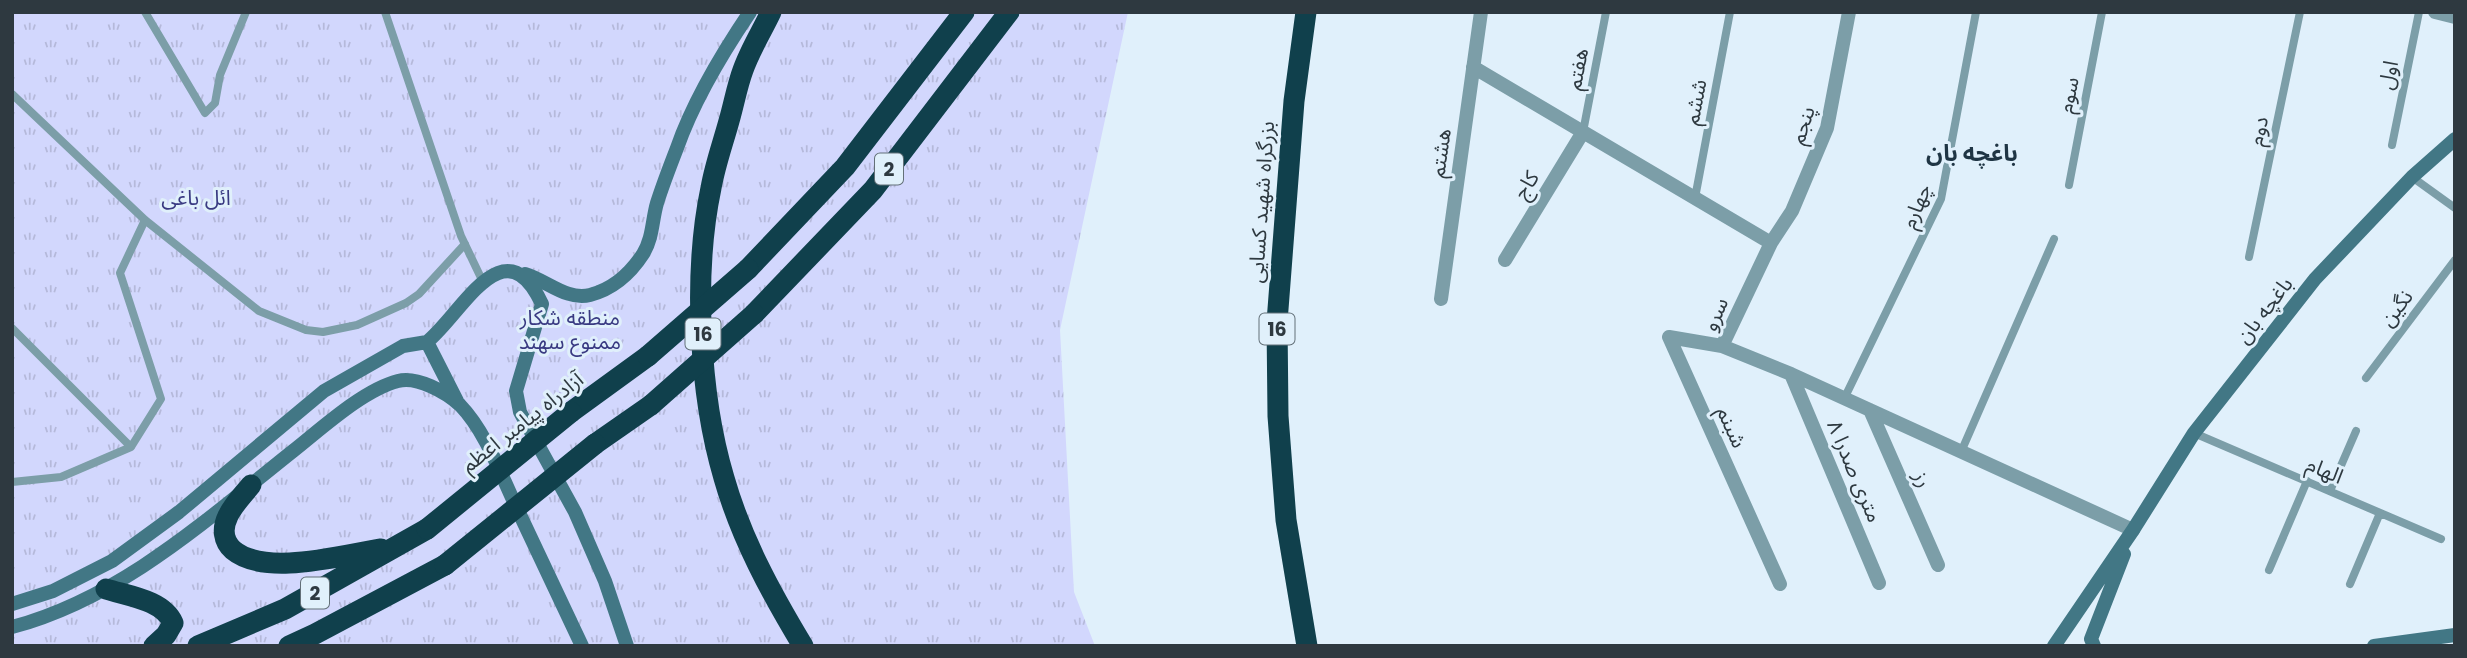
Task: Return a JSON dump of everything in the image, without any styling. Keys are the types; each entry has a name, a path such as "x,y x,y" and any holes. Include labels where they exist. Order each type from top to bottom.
{"highway":[{"name":"16","path":"771,12 743,70 710,188 703,254 703,340 711,420 723,478 747,542 803,646"},
{"name":"آزادراه پیامبر اعظم","path":"198,646 285,609 427,529 571,412 648,356 748,269 845,167 964,12"},
{"name":"2","path":"289,646 445,565 595,444 651,405 754,314 873,190 1009,12"},
{"name":"بزرگراه شهید کسایی","path":"1306,12 1294,101 1277,349 1278,416 1286,520 1307,646"},
{"path":"251,485 229,514 224,529 226,544 242,558 281,563 397,547"},
{"path":"106,589 160,607 169,614 173,623 166,635 154,646"}],"main road":[{"path":"12,604 53,591 112,561 179,512 324,391 403,346 427,342 441,330 473,290 493,274 508,271 536,278 570,295 587,296 611,287 632,270 645,251 678,143 708,83 750,12"},
{"name":"باغچه بان","path":"2133,530 2194,433 2315,279 2412,177 2455,139"},
{"path":"508,271 521,275 534,286 542,304 516,391 520,412 576,512 606,581 627,646"},
{"path":"427,342 459,405 490,451 582,646"},
{"path":"12,627 78,604 123,580 204,522 343,412 383,386 401,379 417,382 446,394 459,405"},
{"path":"2054,646 2133,530"},
{"path":"2094,646 2091,639 2133,530"},
{"path":"2374,646 2455,635"}],"street":[{"name":"هشتم","path":"1441,299 1481,12"},
{"name":"پنجم","path":"1772,243 1792,211 1827,128 1849,12"},
{"path":"1473,67 1772,243"},
{"name":"کاج","path":"1505,260 1583,132"},
{"name":"سرو","path":"1772,243 1722,346 1791,374 2133,530"},
{"name":"شبنم","path":"1722,346 1669,337 1780,583"},
{"name":"۸ متری صدرا","path":"1791,374 1879,583"},
{"name":"رز","path":"1870,410 1938,565"}],"lane":[{"path":"145,12 205,113 215,103 220,75 246,12"},
{"path":"384,12 465,244 483,282"},
{"name":"هفتم","path":"1583,132 1606,12"},
{"name":"ششم","path":"1695,198 1730,12"},
{"name":"چهارم","path":"1844,399 1941,199 1976,12"},
{"name":"سوم","path":"2069,185 2102,12"},
{"name":"دوم","path":"2249,257 2300,12"},
{"name":"اول","path":"2392,145 2419,12"},
{"path":"12,94 145,220 259,311 306,330 323,332 357,325 406,303 419,295 465,244"},
{"path":"2412,177 2455,208"},
{"path":"12,482 61,477 131,447 161,399 120,273 145,220"},
{"path":"1961,452 2054,239"},
{"name":"نگین","path":"2366,378 2455,260"},
{"path":"12,328 131,447"},
{"path":"2330,491 2356,431"},
{"name":"الهام","path":"2194,433 2441,539"},
{"path":"2269,570 2307,481"},
{"path":"2350,583 2380,513"}],"green space":[{"name":"منطقه شکار ممنوع سهند","path":"12,12 1128,12 1060,330 1074,592 1095,646 12,646"}],"district":[{"name":"باغچه بان","path":"1972,153"}],"park label":[{"name":"ائل باغی","path":"196,197"}]}
